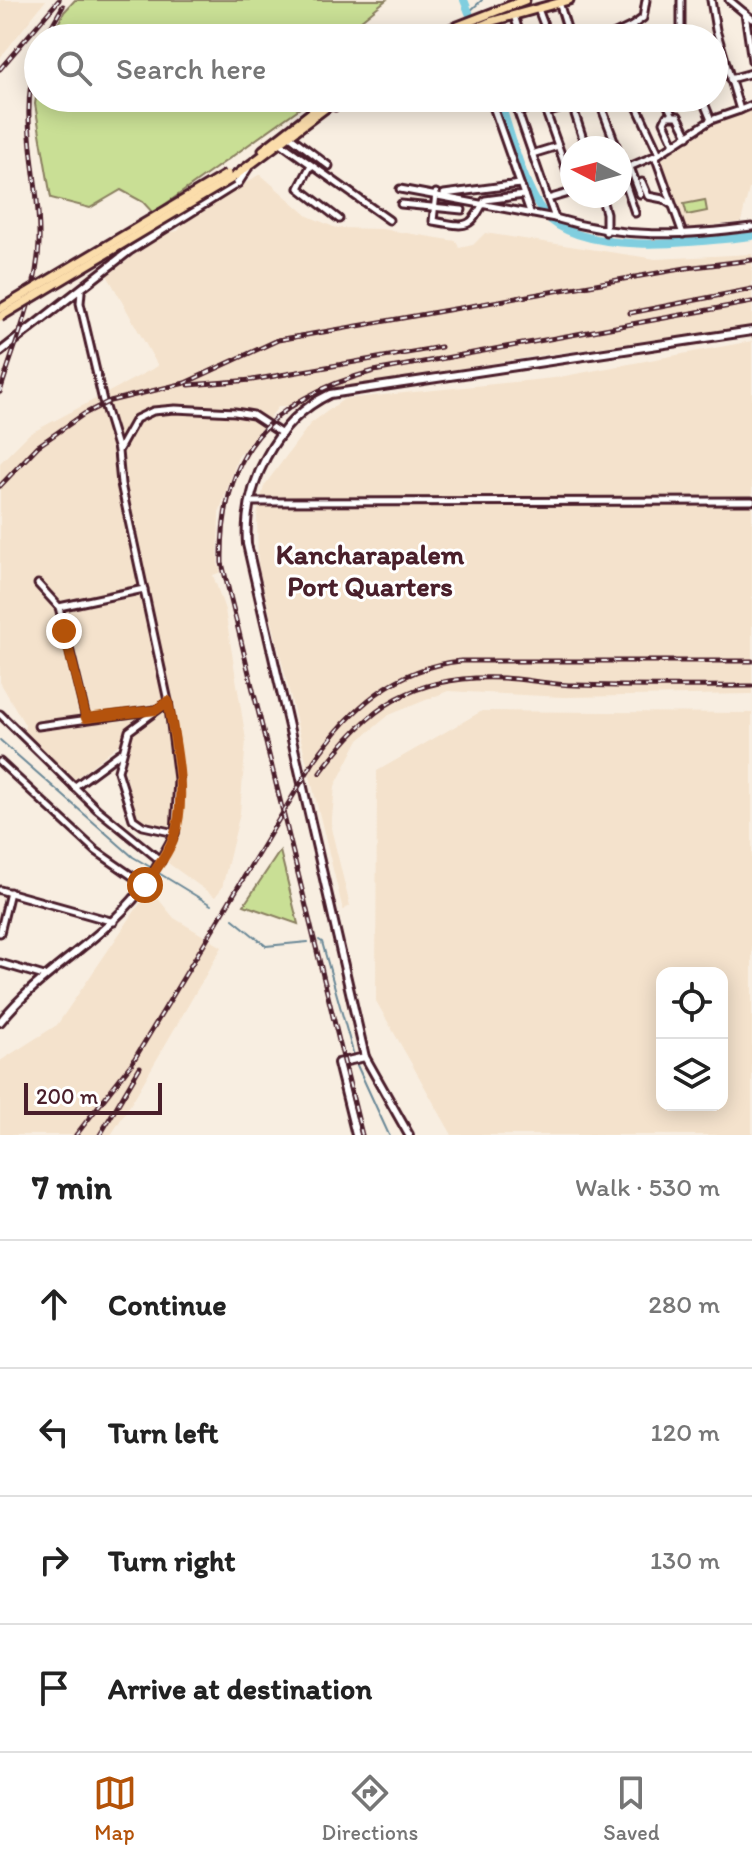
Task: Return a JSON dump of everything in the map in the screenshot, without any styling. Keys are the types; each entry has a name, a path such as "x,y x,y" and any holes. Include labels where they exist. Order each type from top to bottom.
{"main road":[{"path":"473,23 525,0"},
{"path":"470,24 569,0"},
{"path":"473,23 488,22 557,1"},
{"path":"260,155 268,143 311,112"},
{"path":"0,317 242,169 320,112"},
{"path":"260,155 282,144 327,112"},
{"path":"0,309 229,177"}],"street":[{"path":"635,24 643,18 646,0"},
{"path":"681,0 681,24"},
{"path":"711,0 715,24"},
{"path":"729,0 752,19"},
{"path":"557,1 565,24"},
{"path":"538,7 544,24"},
{"path":"745,13 752,61"},
{"path":"514,14 517,24"},
{"path":"728,72 740,110"},
{"path":"730,79 752,73"},
{"path":"632,166 657,155 711,120 752,105"},
{"path":"495,112 530,213"},
{"path":"518,112 554,218"},
{"path":"549,112 546,113 560,152"},
{"path":"574,112 582,136"},
{"path":"603,112 612,136"},
{"path":"639,112 657,155 683,234"},
{"path":"708,112 711,120"},
{"path":"674,144 664,122 672,114 680,118 688,136"},
{"path":"291,137 329,166"},
{"path":"282,144 389,220"},
{"path":"532,154 558,146"},
{"path":"312,154 299,188 339,219"},
{"path":"0,352 81,292 129,251 238,183 250,162"},
{"path":"632,182 640,194"},
{"path":"642,182 648,196 673,205"},
{"path":"439,194 520,184"},
{"path":"400,189 483,202 606,232 683,234 752,227"},
{"path":"439,194 433,221 469,224 478,218 483,202"},
{"path":"483,202 524,195"},
{"path":"451,209 453,196"},
{"path":"548,199 560,196"},
{"path":"632,201 635,213"},
{"path":"401,204 462,210"},
{"path":"605,208 606,232"},
{"path":"0,1022 44,976 114,922 147,882 175,833 178,779 168,701 121,484 118,451 80,303 81,292"},
{"path":"72,299 80,303"},
{"path":"409,1135 358,1058 252,570 246,530 257,475 282,434 321,398 346,389 556,362 752,331"},
{"path":"118,451 136,419 163,410 246,413 282,434"},
{"path":"249,503 752,501"},
{"path":"38,584 59,607 86,718"},
{"path":"59,607 144,589"},
{"path":"168,701 129,731 118,771 133,819 143,826 175,833"},
{"path":"38,726 156,710"},
{"path":"0,714 74,787 160,862"},
{"path":"74,787 121,753"},
{"path":"0,762 96,851 147,882"},
{"path":"0,890 114,922"},
{"path":"0,933 10,892"},
{"path":"0,963 44,976"},
{"path":"356,1135 338,1063 358,1058"}],"shaded area":[{"path":"0,0 46,0 24,24 0,58"},
{"path":"752,108 752,189 749,189 741,222 683,229 658,158 712,123"},
{"path":"260,174 308,216 336,228 382,229 456,241 459,248 473,245 485,233 656,259 752,254 752,326 530,357 322,392 301,406 279,406 238,457 219,513 218,563 221,572 213,575 225,610 246,740 240,813 222,888 215,897 168,863 181,828 137,820 124,768 126,748 119,744 74,780 24,731 25,725 0,682 0,463 29,434 158,366 107,275 165,233 178,231 185,221"},
{"path":"752,341 752,694 563,697 448,691 389,715 358,741 335,786 331,828 350,906 343,910 258,565 257,516 264,486 310,424 344,399 554,378"},
{"path":"482,711 752,713 752,1135 452,1135 376,1001 377,771"},
{"path":"150,889 174,918 222,947 132,1102 111,1135 0,1135 0,1061 57,1025"}],"green space":[{"path":"75,0 386,0 356,24 58,24"},
{"path":"36,112 294,112 153,213 143,202 121,190 90,208 51,198"},
{"path":"705,200 707,211 687,215 684,204"},
{"path":"280,851 298,924 244,905"}],"waterway":[{"path":"464,0 473,24"},
{"path":"470,11 482,0"},
{"path":"503,112 536,202 561,227 612,242 642,244 752,236"},
{"path":"0,740 133,857 152,868"},
{"path":"157,872 211,905"},
{"path":"233,919 266,946 308,942"},
{"path":"319,940 354,1056"},
{"path":"356,1063 389,1135"}],"railway":[{"path":"38,24 59,0"},
{"path":"53,24 63,6"},
{"path":"0,69 24,41"},
{"path":"0,392 30,300 39,243 29,112"},
{"path":"0,486 38,446 84,414 110,401 185,383 278,340 686,268 752,260"},
{"path":"630,313 752,289"},
{"path":"362,1135 222,563 230,490 242,461 258,436 280,415 306,397 374,371 752,302"},
{"path":"189,385 252,380 441,347"},
{"path":"76,1135 132,1063 314,761 343,724 377,694 415,672 461,661 752,661"},
{"path":"320,773 357,729 376,712 419,688 444,682 503,678 567,685 752,686"},
{"path":"100,1135 140,1067"}],"district":[{"name":"Kancharapalem Port Quarters","path":"370,570"}],"route":[{"path":"64,631 86,718 156,710 168,701 178,779 177,828 168,849 145,885"}]}
